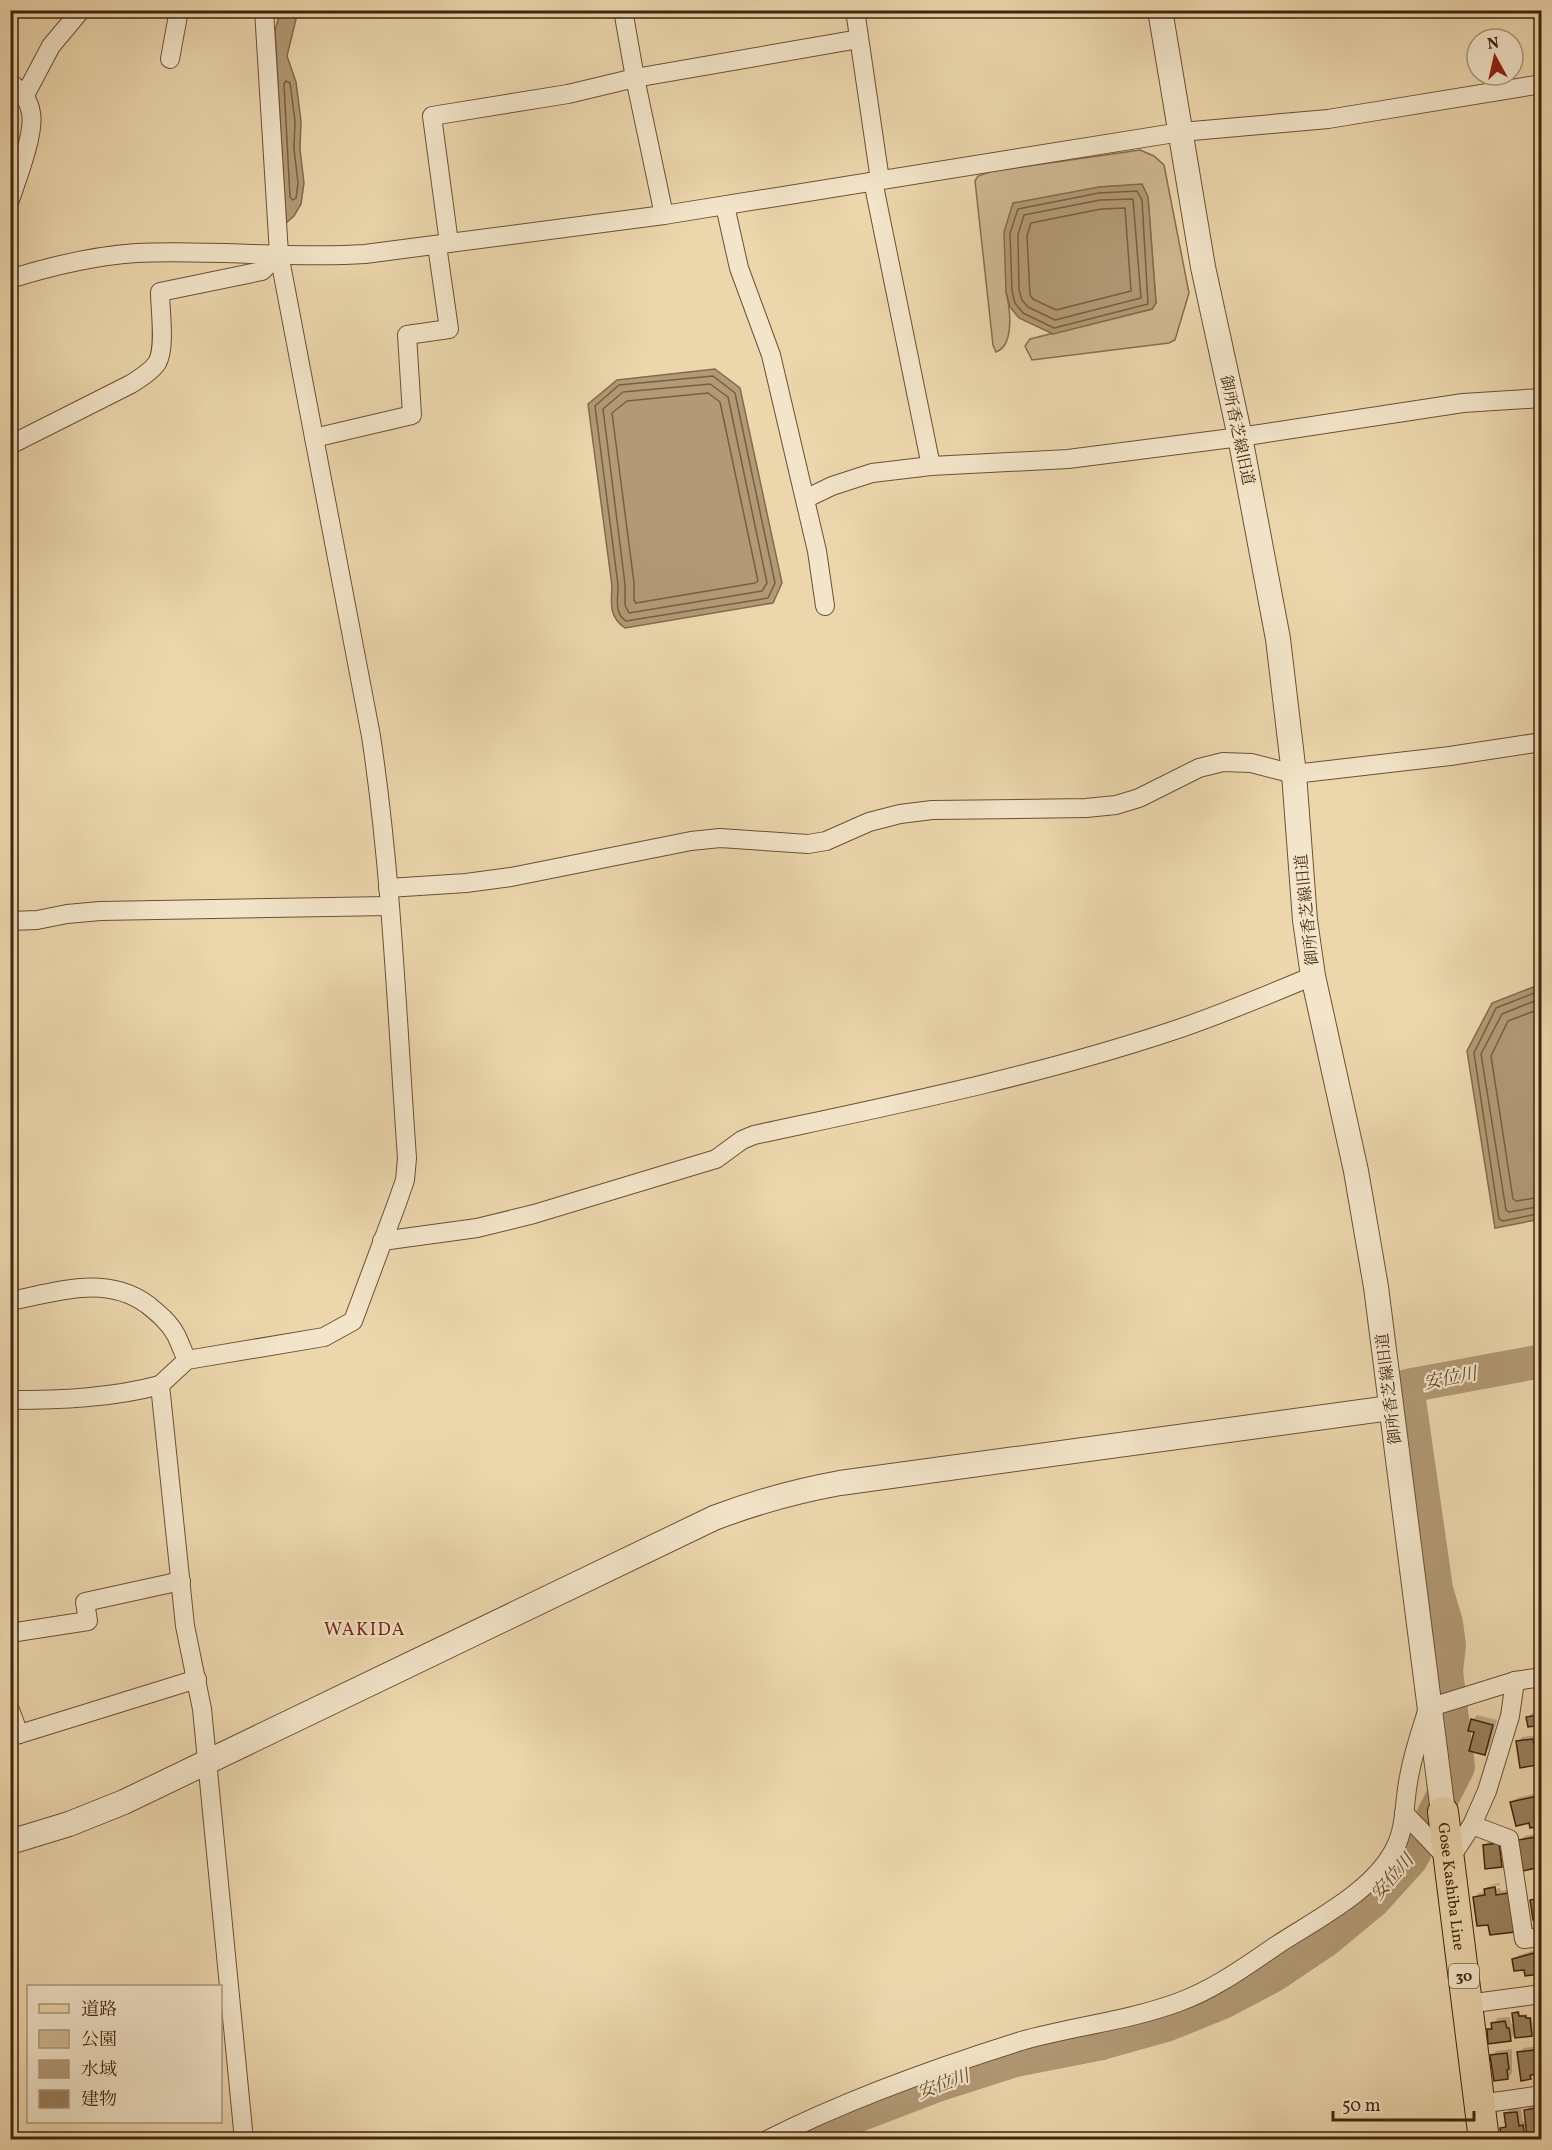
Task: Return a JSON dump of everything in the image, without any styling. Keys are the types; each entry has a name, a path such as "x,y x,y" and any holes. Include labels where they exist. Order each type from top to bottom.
{"main road":[{"name":"Gose Kashiba Line","path":"1443,1812 1440,1850 1467,2004 1484,2139"}],"street":[{"path":"25,95 51,46 81,10"},
{"path":"170,59 179,10"},
{"path":"10,1400 49,1400 124,1393 160,1385 187,1360 324,1337 340,1330 353,1321 405,1180 407,1158 382,818 371,736 279,254 264,10"},
{"path":"623,10 664,215"},
{"path":"855,10 876,181 931,466"},
{"name":"御所香芝線旧道","path":"1160,10 1203,267 1240,437 1278,639 1294,774 1305,920 1313,976 1356,1170 1376,1287 1390,1408 1433,1706 1434,1752 1443,1812"},
{"path":"314,438 412,415 407,335 449,329 432,116 568,94 635,78 859,39"},
{"path":"10,83 25,95 32,113 31,129 10,200"},
{"path":"10,279 98,258 134,253 279,254 327,257 443,244 725,206 1181,132 1328,119 1542,84"},
{"path":"725,206 742,277 771,355 817,551 825,606"},
{"path":"10,444 147,374 158,361 162,341 160,292 262,271 279,254"},
{"path":"805,499 831,486 872,473 931,466 1068,459 1240,437 1463,403 1542,398"},
{"path":"10,921 37,920 100,910 389,897 511,877 691,841 720,838 808,844 826,841 869,822 900,814 932,810 1086,808 1116,805 1138,798 1199,768 1223,762 1251,763 1294,774 1450,756 1542,742"},
{"path":"382,1241 477,1228 534,1215 716,1159 742,1140 754,1135 935,1097 1047,1068 1223,1013 1313,976"},
{"path":"10,1301 79,1288 100,1286 121,1290 142,1301 162,1316 175,1333 187,1360"},
{"path":"160,1385 185,1626 202,1708 244,2139"},
{"path":"10,1842 97,1813 207,1763 714,1518 754,1502 840,1483 1390,1408"},
{"path":"10,1633 88,1621 86,1602 181,1581"},
{"path":"767,2139 854,2100 968,2059 1023,2041 1142,2014 1181,2002 1218,1984 1346,1900 1368,1883 1395,1850 1409,1818 1408,1779 1417,1742 1433,1706 1515,1681 1542,1677"},
{"path":"10,1710 15,1736 197,1679"},
{"path":"1409,1818 1440,1850 1472,1825 1487,1791 1510,1716 1515,1681"},
{"path":"1472,1825 1509,1839 1524,1940 1542,1937"},
{"path":"1467,2004 1542,1994"},
{"path":"1480,2104 1542,2095"}],"green space":[{"path":"1140,150 1154,156 1164,165 1189,293 1175,340 1169,343 1032,360 1025,346 1030,339 1152,309 1156,303 1148,198 1142,185 1099,187 1006,292 1010,316 1009,334 1002,348 996,352 993,345 975,181 978,176 993,171"}],"water":[{"path":"282,11 295,11 297,15 287,56 296,82 301,121 300,149 304,183 301,204 294,216 286,223 275,31"},
{"path":"1142,184 1148,197 1156,303 1152,309 1053,334 1019,318 1010,307 1006,292 1004,232 1013,203 1099,187"},
{"path":"715,369 740,388 782,583 773,603 625,628 616,619 612,610 612,586 588,404 617,380"},
{"path":"1541,984 1541,1219 1495,1228 1467,1051 1492,1003"}],"building":[{"path":"1542,1704 1542,1725 1528,1727 1526,1717 1538,1715 1536,1705"},
{"path":"1471,1719 1493,1725 1485,1755 1469,1751 1474,1732 1468,1731"},
{"path":"1536,1732 1542,1732 1542,1763"},
{"path":"1533,1739 1537,1765 1520,1768 1516,1741"},
{"path":"1542,1795 1542,1820 1538,1820 1539,1826 1530,1828 1529,1823 1516,1826 1510,1802"},
{"path":"1542,1836 1542,1873 1537,1874 1536,1868 1523,1871 1518,1840"},
{"path":"1499,1843 1502,1867 1485,1869 1483,1845"},
{"path":"1495,1887 1496,1895 1509,1893 1515,1932 1490,1935 1488,1925 1477,1926 1473,1897 1485,1895 1484,1889"},
{"path":"1542,1898 1541,1924 1540,1919 1533,1920 1530,1900"},
{"path":"1534,1953 1539,1974 1525,1976 1524,1970 1514,1971 1512,1959"},
{"path":"1518,2012 1519,2016 1530,2018 1532,2036 1515,2038 1512,2013"},
{"path":"1505,2021 1509,2028 1511,2041 1488,2044 1487,2029 1492,2029 1491,2023"},
{"path":"1534,2050 1537,2074 1530,2075 1531,2079 1521,2081 1517,2052"},
{"path":"1507,2053 1508,2079 1494,2081 1490,2055"},
{"path":"1537,2108 1538,2112 1542,2112 1542,2135 1527,2137 1524,2110"},
{"path":"1517,2112 1519,2126 1523,2125 1525,2140 1502,2140 1500,2128 1506,2127 1504,2113"}],"waterway":[{"name":"安位川","path":"807,2140 861,2114 937,2085 1015,2060 1102,2043 1166,2025 1223,2002 1274,1975 1326,1940 1373,1901 1411,1859 1458,1767 1446,1671 1449,1645 1446,1623 1436,1589 1407,1386 1542,1361"}],"district":[{"name":"WAKIDA","path":"365,1629"}]}
